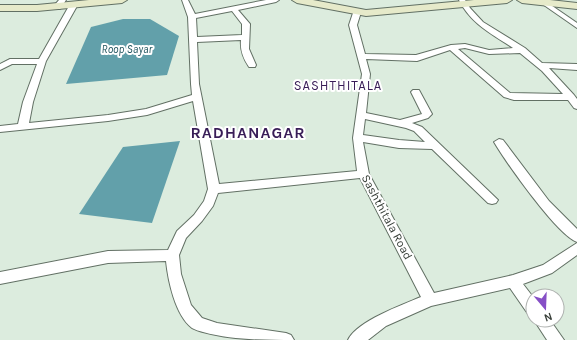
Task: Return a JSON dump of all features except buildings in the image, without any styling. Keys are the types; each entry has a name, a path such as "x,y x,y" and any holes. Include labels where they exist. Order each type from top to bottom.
{"street":[{"path":"0,8 60,3 73,6 122,0"},
{"path":"185,0 192,17 194,70 197,97 214,189 209,203 198,218 181,235 172,254 174,274 185,309 197,324 217,330 286,340"},
{"path":"192,17 276,0"},
{"path":"297,0 357,12 381,12 463,2 507,0"},
{"path":"522,0 577,6"},
{"path":"463,2 468,12 477,20 522,50 572,94 577,106"},
{"path":"543,2 577,26"},
{"path":"23,126 28,102 42,61 73,6"},
{"path":"234,9 246,24 244,37 245,51 252,65"},
{"name":"Sashthitala Road","path":"357,12 353,26 366,74 358,138 359,154 363,174 430,300"},
{"path":"194,40 244,37"},
{"path":"361,56 417,58 451,47 465,46 474,47 489,52 522,50"},
{"path":"451,47 507,95 514,97 572,94"},
{"path":"0,67 10,62 42,61"},
{"path":"540,66 577,67"},
{"path":"400,123 428,114 416,92"},
{"path":"0,128 108,118 147,112 197,97"},
{"path":"362,115 418,128 492,200"},
{"path":"358,138 399,144 435,146"},
{"path":"499,142 547,208 577,237"},
{"path":"214,189 363,174"},
{"path":"356,340 381,321 430,300 513,281 547,270 577,248"},
{"path":"0,278 108,257 172,254"},
{"path":"513,281 525,298"},
{"path":"547,328 556,340"}],"water":[{"name":"Roop Sayar","path":"123,19 150,19 179,36 167,75 66,84 91,27"},
{"path":"180,141 152,223 79,214 123,147"}],"district":[{"name":"SASHTHITALA","path":"338,85"},
{"name":"RADHANAGAR","path":"248,132"}]}
